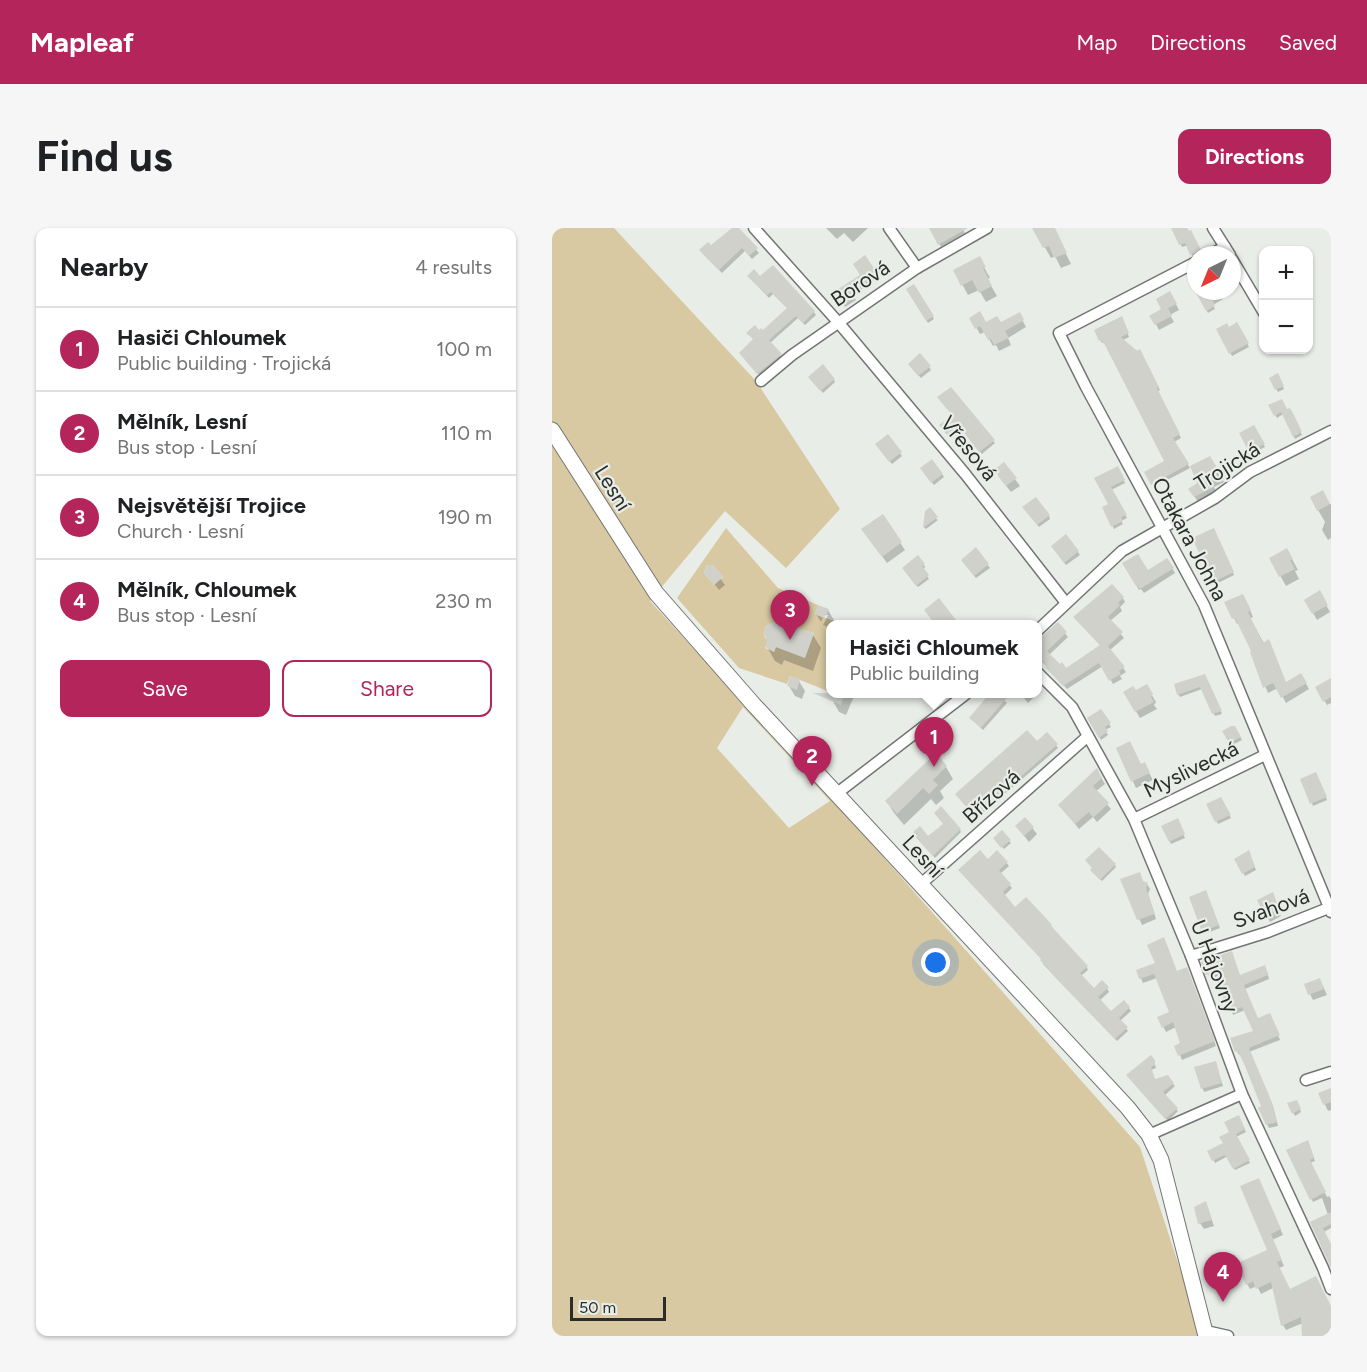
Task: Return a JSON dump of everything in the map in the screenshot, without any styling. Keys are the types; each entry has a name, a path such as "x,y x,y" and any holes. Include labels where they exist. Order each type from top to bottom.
{"street":[{"name":"Vřesová","path":"754,228 838,322 966,475 1066,603"},
{"path":"889,228 917,268"},
{"name":"Borová","path":"761,381 838,322 917,268 987,228"},
{"path":"1213,228 1224,246"},
{"name":"Otakara Johna","path":"1187,267 1059,333 1204,605 1330,909"},
{"path":"1241,275 1259,306"},
{"name":"Lesní","path":"552,430 656,593 754,705 1128,1108 1149,1135 1161,1160 1206,1333"},
{"name":"Trojická","path":"1042,627 1122,551 1215,498 1250,472 1331,431"},
{"name":"U Hájovny","path":"1042,676 1072,707 1134,819 1191,956 1242,1094 1327,1265 1331,1289"},
{"path":"836,794 960,698"},
{"name":"Břízová","path":"921,884 1088,736"},
{"name":"Myslivecká","path":"1134,819 1265,755"},
{"name":"Svahová","path":"1191,956 1268,932 1330,909"},
{"path":"1306,1080 1331,1072"},
{"path":"1149,1135 1242,1094"},
{"path":"1206,1333 1228,1336"}],"shaded area":[{"path":"552,228 614,228 756,381 840,509 786,568 725,511 650,601 839,807 1140,1147 1202,1336 552,1336","holes":["743,707 830,801 789,828 717,748"]},
{"path":"726,528 778,588 818,605 815,614 831,620 826,620 826,690 790,676 787,684 739,668 677,598","holes":["707,565 713,565 723,577 714,585 704,573","773,623 784,628 785,625 814,633 805,658 776,647 774,652 765,648 768,639 765,638 764,632 766,626"]}],"building":[{"path":"732,228 739,228 758,248 749,256 742,248 719,270 699,250 708,242 711,245"},
{"path":"929,228 968,228 938,245"},
{"path":"1032,228 1055,228 1067,253 1054,258 1049,246 1043,248"},
{"path":"1171,228 1191,230 1199,246 1187,248 1185,243 1179,245"},
{"path":"865,255 878,274 853,292 855,297 842,306 835,291 860,275 853,264"},
{"path":"980,256 992,286 979,293 972,280 961,286 953,270"},
{"path":"773,265 815,311 803,323 796,316 769,340 782,354 757,374 739,353 753,339 746,333 755,325 759,330 761,328 763,330 787,308 771,292 767,295 747,276 754,269 760,276"},
{"path":"914,284 934,316 926,321 906,289"},
{"path":"1170,291 1177,304 1168,308 1172,316 1155,325 1149,316 1161,309 1156,299"},
{"path":"1200,300 1215,300 1213,301 1215,306 1206,311"},
{"path":"980,311 986,322 997,316 1001,322 1020,312 1024,320 1005,331 1009,338 994,345 991,339 988,340 980,326 975,329 969,318"},
{"path":"1122,316 1129,333 1121,337 1137,351 1140,349 1180,434 1173,438 1189,464 1151,485 1144,472 1164,461 1105,345 1101,340 1099,341 1094,330"},
{"path":"1237,322 1249,343 1229,354 1216,329 1227,323 1229,327"},
{"path":"920,353 931,366 918,376 908,364"},
{"path":"823,364 835,379 820,391 808,377"},
{"path":"1278,373 1284,386 1275,390 1269,378"},
{"path":"951,387 995,440 979,452 959,426 947,435 939,425 952,415 937,397"},
{"path":"1282,399 1287,409 1290,408 1302,432 1293,437 1281,412 1274,416 1268,405"},
{"path":"1254,425 1265,444 1249,452 1239,433"},
{"path":"888,434 902,452 889,462 875,444"},
{"path":"1210,456 1219,471 1210,476 1214,487 1194,497 1188,489 1197,483 1190,466"},
{"path":"932,459 943,474 931,483 920,468"},
{"path":"1004,462 1017,478 1006,486 994,470"},
{"path":"1118,466 1125,480 1111,487 1127,515 1121,517 1123,521 1111,527 1102,507 1108,504 1094,478"},
{"path":"1323,490 1330,504 1317,511 1310,497"},
{"path":"1036,497 1050,515 1037,525 1022,507"},
{"path":"930,507 938,517 923,528 925,511"},
{"path":"883,514 902,542 882,557 861,529"},
{"path":"1214,528 1234,572 1213,582 1192,538"},
{"path":"1066,534 1079,551 1064,563 1051,546"},
{"path":"976,547 989,564 974,576 961,560"},
{"path":"1287,548 1295,569 1279,577 1269,558"},
{"path":"1138,554 1148,570 1167,558 1174,568 1140,589 1122,563"},
{"path":"918,555 929,575 916,586 902,568"},
{"path":"707,565 713,565 723,577 714,585 704,573"},
{"path":"1112,584 1124,597 1118,603 1120,605 1108,617 1123,632 1108,646 1125,667 1119,671 1121,674 1109,681 1099,663 1063,686 1045,667 1047,666 1042,660 1042,636 1058,622 1067,632 1047,651 1060,664 1062,662 1066,668 1100,645 1073,617"},
{"path":"1320,590 1328,605 1312,614 1304,600"},
{"path":"1243,594 1251,610 1248,612 1263,643 1269,639 1286,682 1301,673 1307,683 1281,698 1273,683 1263,688 1251,651 1235,618 1232,619 1224,602"},
{"path":"939,598 956,620 932,620 924,610"},
{"path":"818,605 829,609 824,618 814,614"},
{"path":"773,623 784,628 785,625 814,633 805,658 776,647 774,652 765,647 766,626"},
{"path":"1205,674 1222,711 1212,714 1200,687 1177,695 1174,684"},
{"path":"790,676 800,679 797,690 787,686"},
{"path":"1331,678 1331,697 1323,702 1315,687"},
{"path":"1147,684 1153,694 1151,697 1154,702 1135,712 1123,692 1133,686 1136,690"},
{"path":"813,693 826,693 826,698 843,698 841,705"},
{"path":"986,698 1007,698 981,728 969,718"},
{"path":"1101,709 1111,723 1105,727 1108,731 1099,738 1087,718"},
{"path":"1235,726 1241,737 1229,743 1222,731"},
{"path":"1027,730 1037,741 1047,732 1058,744 975,817 955,794"},
{"path":"1130,741 1141,764 1145,762 1150,773 1131,782 1116,748"},
{"path":"936,753 947,766 933,780 938,785 929,794 923,788 897,814 885,801"},
{"path":"1097,768 1102,778 1093,786 1109,803 1093,818 1089,812 1075,824 1058,805"},
{"path":"1316,772 1327,797 1310,804 1300,779"},
{"path":"1221,797 1231,815 1215,822 1206,804"},
{"path":"941,806 961,829 933,856 912,833 920,826 928,836 943,824 934,813"},
{"path":"1025,817 1034,827 1024,836 1015,826"},
{"path":"1178,818 1185,834 1169,842 1161,826"},
{"path":"1002,830 1011,840 1001,848 993,838"},
{"path":"1099,847 1116,864 1100,880 1090,870 1092,868 1085,860"},
{"path":"980,850 988,859 997,850 1008,862 999,870 1011,884 1003,892 1015,907 1026,897 1088,966 1080,973 1094,988 1102,980 1109,987 1098,997 1111,1011 1124,1000 1130,1007 1119,1018 1128,1027 1115,1039 958,870"},
{"path":"1249,850 1255,867 1242,874 1234,859"},
{"path":"1140,872 1143,881 1148,883 1146,888 1155,914 1137,920 1120,879"},
{"path":"1206,890 1219,925 1202,932 1189,897"},
{"path":"1273,892 1279,909 1265,916 1257,900"},
{"path":"1164,937 1177,971 1187,967 1215,1041 1178,1056 1174,1046 1180,1043 1173,1022 1162,1028 1157,1017 1169,1012 1154,974 1139,979 1136,970 1155,963 1147,945"},
{"path":"1232,951 1240,975 1265,965 1268,975 1244,985 1258,1018 1270,1013 1280,1035 1249,1048 1271,1100 1277,1122 1266,1125 1258,1108 1261,1106 1245,1066 1238,1051 1235,1052 1230,1038 1253,1031 1242,1007 1230,1012 1223,997 1226,995 1218,973 1206,975 1201,962"},
{"path":"1320,978 1324,989 1308,995 1304,984"},
{"path":"1151,1055 1155,1060 1155,1065 1151,1067 1155,1079 1168,1075 1174,1083 1163,1092 1178,1108 1165,1119 1126,1075"},
{"path":"1216,1061 1222,1083 1201,1089 1194,1067"},
{"path":"1331,1088 1331,1102 1323,1105 1318,1093"},
{"path":"1297,1100 1301,1109 1292,1114 1287,1103"},
{"path":"1239,1115 1245,1129 1236,1134 1250,1160 1233,1169 1225,1155 1212,1161 1207,1151 1223,1143 1219,1137 1229,1132 1224,1122"},
{"path":"1308,1140 1314,1158 1310,1160 1326,1192 1310,1200 1286,1150"},
{"path":"1259,1178 1281,1229 1271,1234 1282,1260 1277,1262 1290,1289 1316,1276 1331,1306 1331,1336 1302,1336 1301,1317 1281,1326 1271,1282 1256,1289 1253,1281 1246,1285 1237,1266 1240,1262 1267,1250 1240,1186"},
{"path":"1206,1201 1212,1220 1198,1224 1194,1207"},
{"path":"1331,1212 1331,1224 1323,1228 1331,1244 1331,1268 1310,1222"}],"place":[{"name":"Nejsvětější Trojice","path":"790,640"},
{"name":"Hasiči Chloumek","path":"934,767"},
{"name":"Mělník, Lesní","path":"812,786"},
{"name":"Mělník, Chloumek","path":"1223,1302"}]}
